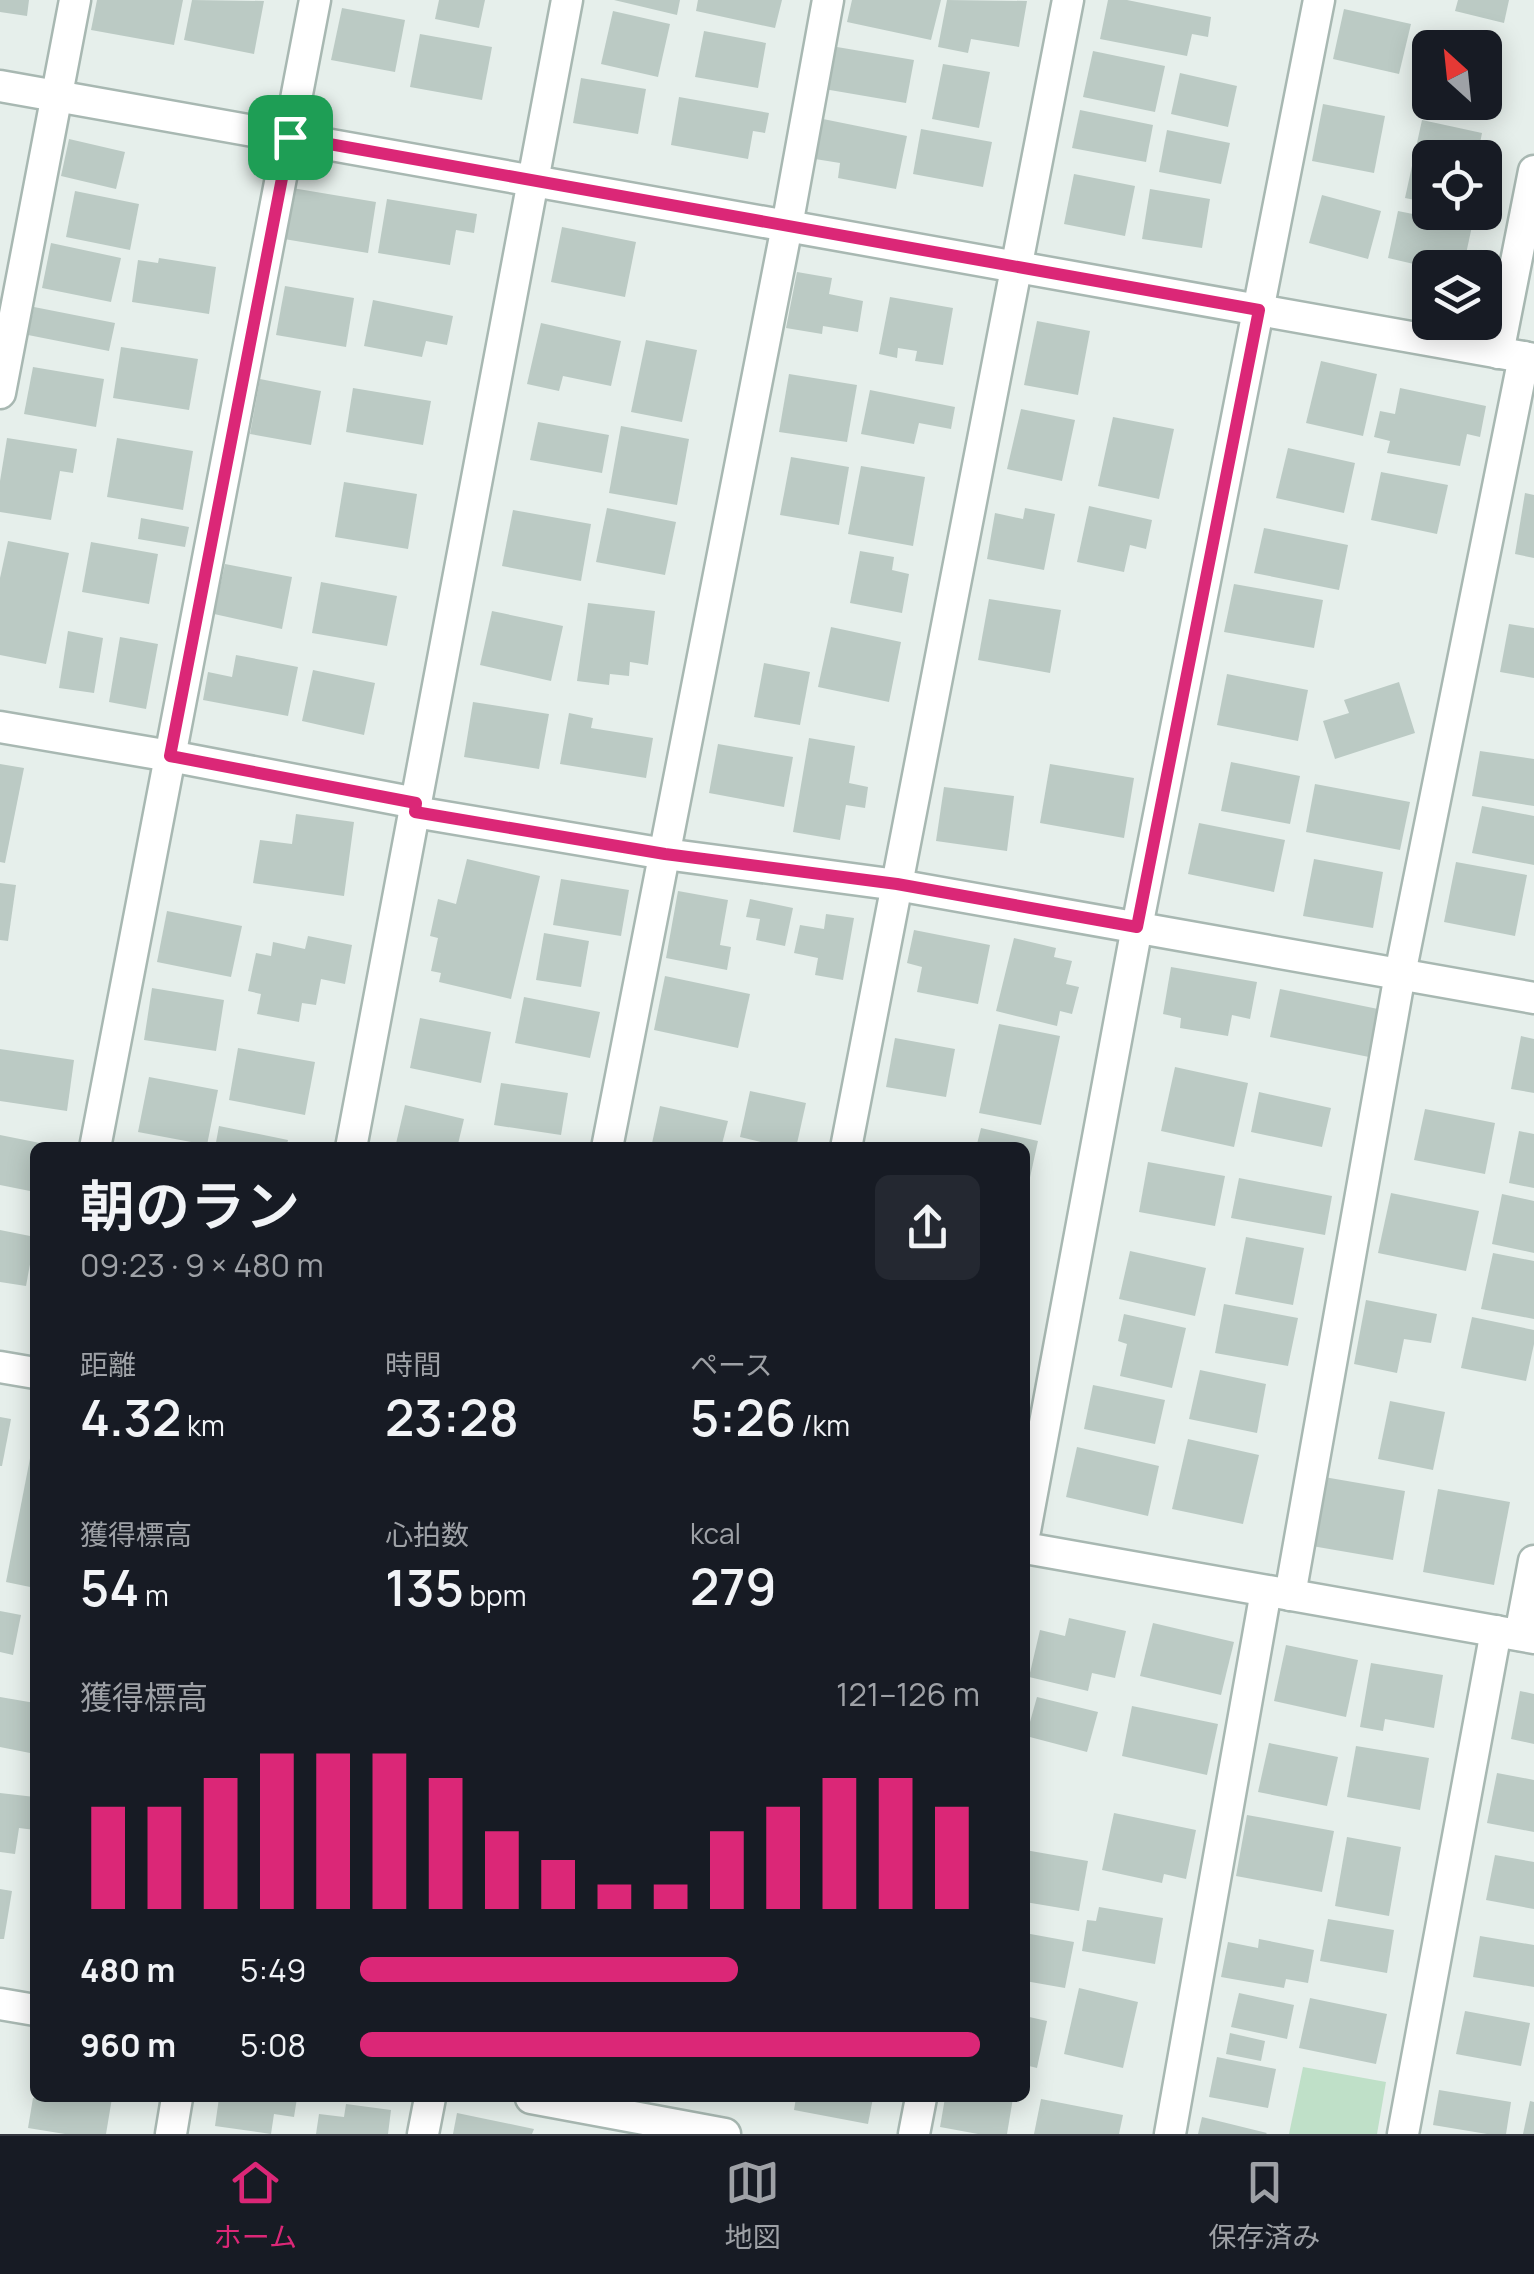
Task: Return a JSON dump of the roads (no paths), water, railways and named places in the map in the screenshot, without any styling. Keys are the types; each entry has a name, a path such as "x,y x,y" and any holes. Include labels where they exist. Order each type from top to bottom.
{"street":[{"path":"0,393 76,0"},
{"path":"97,1142 316,0"},
{"path":"353,1142 567,0"},
{"path":"608,1142 828,0"},
{"path":"847,1142 1068,0"},
{"path":"1030,1504 1137,927 1319,0"},
{"path":"0,86 1519,356"},
{"path":"1170,2134 1519,356 1534,170"},
{"path":"0,727 170,756 416,808 665,854 897,884 1534,998"},
{"path":"0,1367 30,1372"},
{"path":"1030,1549 1517,1635"},
{"path":"1403,2134 1534,1561"},
{"path":"0,2004 30,2009"},
{"path":"171,2134 176,2102"},
{"path":"423,2134 429,2102"},
{"path":"558,2102 662,2118 725,2134"},
{"path":"914,2134 920,2102"}]}
